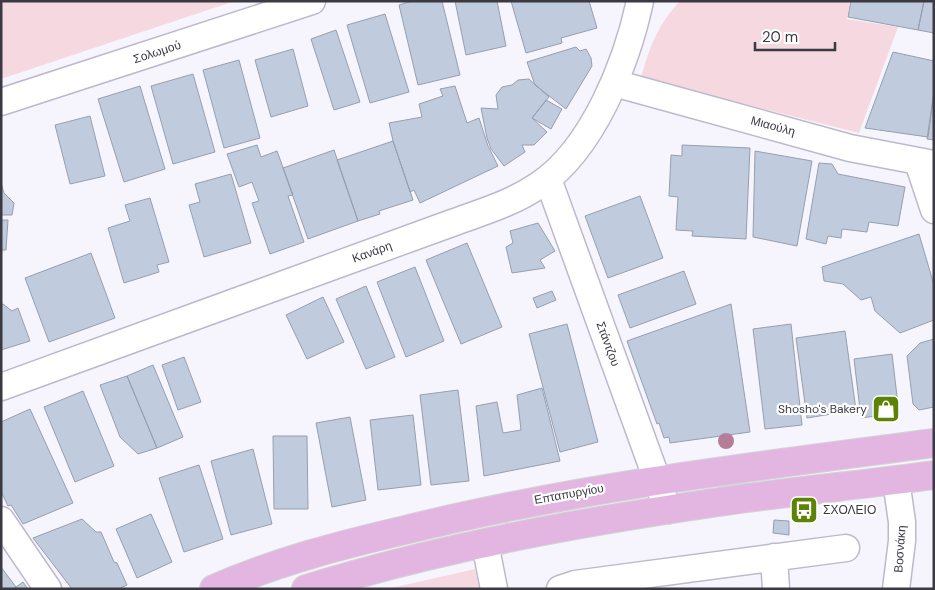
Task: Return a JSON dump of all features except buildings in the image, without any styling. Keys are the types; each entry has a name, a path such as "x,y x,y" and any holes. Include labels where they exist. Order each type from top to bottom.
{"main road":[{"name":"Επταπυργίου","path":"214,589 301,558 428,524 532,501 658,479 934,443"},
{"path":"306,589 350,576 485,543 668,510 934,475"}],"street":[{"name":"Σολωμού","path":"1,102 312,1"},
{"name":"Κανάρη","path":"1,387 502,204 530,191 548,179 562,166 586,135 614,83 629,44 640,1"},
{"name":"Μιαούλη","path":"614,83 850,148 926,163"},
{"path":"926,163 934,210"},
{"name":"Στάντζου","path":"548,179 668,510"},
{"name":"Βοσνάκη","path":"896,480 902,532 896,589"},
{"path":"1,520 48,589"},
{"path":"485,543 494,589"},
{"path":"560,589 575,584 846,548"},
{"path":"774,557 776,589"}],"shaded area":[{"path":"1,1 235,1 1,79"},
{"path":"680,1 850,1 847,19 898,27 859,133 641,78 655,37"},
{"path":"475,569 479,589 387,589"}],"place":[{"name":"Shosho's Bakery","path":"886,409"},
{"name":"ΣΧΟΛΕΙΟ","path":"804,510"}]}
